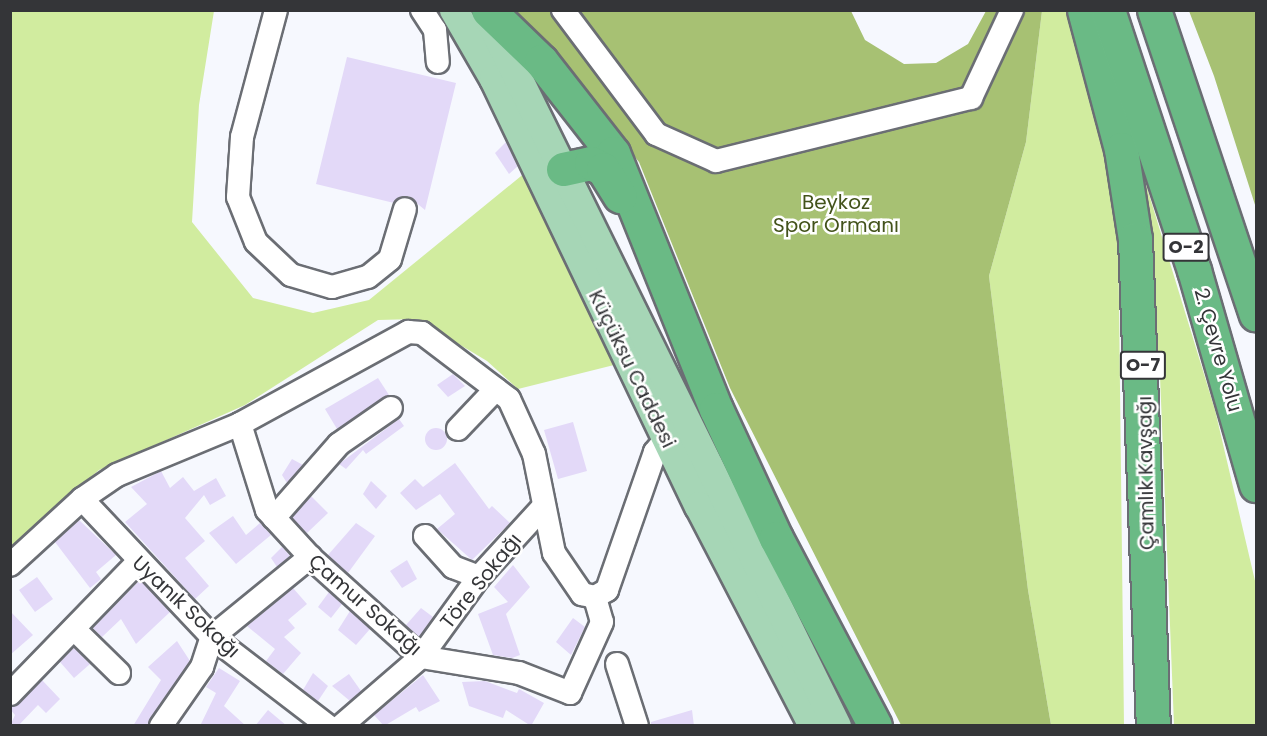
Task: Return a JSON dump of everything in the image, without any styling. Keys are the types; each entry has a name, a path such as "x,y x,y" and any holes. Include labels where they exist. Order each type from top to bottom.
{"highway":[{"path":"486,10 541,61 613,153 681,324 776,538 875,726"},
{"name":"Çamlık Kavşağı","path":"1083,10 1121,149 1135,239 1152,721"},
{"name":"2. Çevre Yolu","path":"1108,10 1194,270 1257,485"},
{"name":"O-2","path":"1154,10 1257,314"},
{"path":"555,182 576,162 603,169 681,324"}],"main road":[{"name":"Küçüksu Caddesi","path":"454,10 555,182 598,242 635,320 676,433 837,726"},
{"name":"Küçüksu Caddesi","path":"486,10 555,182 813,726"}],"street":[{"path":"276,10 242,137 238,197 256,242 291,275 332,287 368,277 390,259 405,209"},
{"path":"422,10 435,30 438,62"},
{"path":"563,10 656,134 716,161 971,98 1012,10"},
{"path":"10,565 82,499 117,476 240,424 408,332 422,333 509,399 534,454 542,509 554,553 568,578 582,594 595,597 614,576 655,452 676,433"},
{"path":"458,429 496,389"},
{"path":"274,518 339,444 391,408"},
{"name":"Çamur Sokağı","path":"240,424 274,518 310,557 421,657 519,673 570,693 602,622 595,597"},
{"name":"Uyanık Sokağı","path":"82,499 137,563 212,637 328,726"},
{"name":"Töre Sokağı","path":"341,726 421,657 479,577 542,509"},
{"path":"425,536 453,567 479,577"},
{"path":"161,726 202,667 212,637 310,557"},
{"path":"10,694 137,563"},
{"path":"75,629 119,673"},
{"path":"617,664 636,726"}],"green space":[{"path":"10,11 214,11 199,105 192,222 253,298 313,313 369,300 526,172 618,364 518,389 487,361 417,319 378,320 245,405 99,470 11,546"},
{"name":"Beykoz Spor Ormanı","path":"515,11 851,11 865,40 904,64 936,63 968,44 986,11 1042,11 1026,142 989,276 1028,590 1051,725 901,725 730,388 639,162"},
{"path":"1042,11 1071,11 1102,123 1118,219 1124,725 1051,725 1028,590 989,276 1026,142"},
{"path":"1189,11 1256,11 1256,208 1214,76"},
{"path":"1140,165 1215,410 1256,585 1256,725 1174,725 1160,376"}],"building":[{"path":"347,57 456,83 425,210 408,196 394,203 316,184"},
{"path":"506,142 518,166 509,174 495,153"},
{"path":"453,374 465,386 448,397 437,385"},
{"path":"378,378 389,395 337,429 325,409"},
{"path":"399,419 404,426 366,454 363,450 346,469 339,464"},
{"path":"573,422 587,471 558,479 544,430"},
{"path":"436,428 444,431 447,439 444,447 436,450 428,447 425,439 428,431"},
{"path":"292,459 303,465 287,483 282,475"},
{"path":"455,463 489,509 492,506 510,523 472,560 437,529 455,514 440,494 416,510 400,493 415,479 423,487"},
{"path":"161,471 170,488 183,477 194,491 216,478 226,496 210,505 204,495 185,518 205,541 185,558 209,586 195,599 125,522 147,504 131,487"},
{"path":"371,481 387,496 376,509 363,494"},
{"path":"311,496 328,513 307,533 292,518"},
{"path":"233,516 246,535 260,523 271,535 236,564 209,533"},
{"path":"79,520 116,555 96,572 101,579 90,588 55,542"},
{"path":"356,523 375,536 348,573 328,555"},
{"path":"282,547 290,556 277,567 271,558"},
{"path":"407,560 417,579 402,588 390,571"},
{"path":"513,565 530,587 506,614 520,655 512,658 493,655 478,614 508,602 494,587"},
{"path":"37,577 53,599 35,612 19,590"},
{"path":"140,580 170,612 136,644 121,619 102,637 93,628"},
{"path":"293,588 307,604 288,620 295,628 284,637 301,653 283,674 266,661 275,649 247,626"},
{"path":"329,592 342,604 331,618 318,607"},
{"path":"421,608 433,617 419,637 406,625"},
{"path":"10,611 33,635 10,655"},
{"path":"350,611 370,629 356,645 338,630"},
{"path":"573,618 585,627 571,655 556,642"},
{"path":"177,641 190,661 148,726 133,726 161,680 148,667"},
{"path":"74,648 90,664 74,678 60,662"},
{"path":"219,668 240,681 224,706 246,726 200,726 216,693 206,687"},
{"path":"313,673 328,686 318,701 303,690"},
{"path":"349,674 361,691 350,701 332,686"},
{"path":"423,675 440,701 419,712 416,707 384,726 374,715"},
{"path":"42,680 60,699 46,713 38,705 18,726 10,726 15,715 10,709"},
{"path":"485,681 517,693 519,689 544,703 531,726 506,710 503,718 469,706 462,682"},
{"path":"268,710 287,726 255,726"},
{"path":"692,710 694,726 651,726 651,722"}]}
